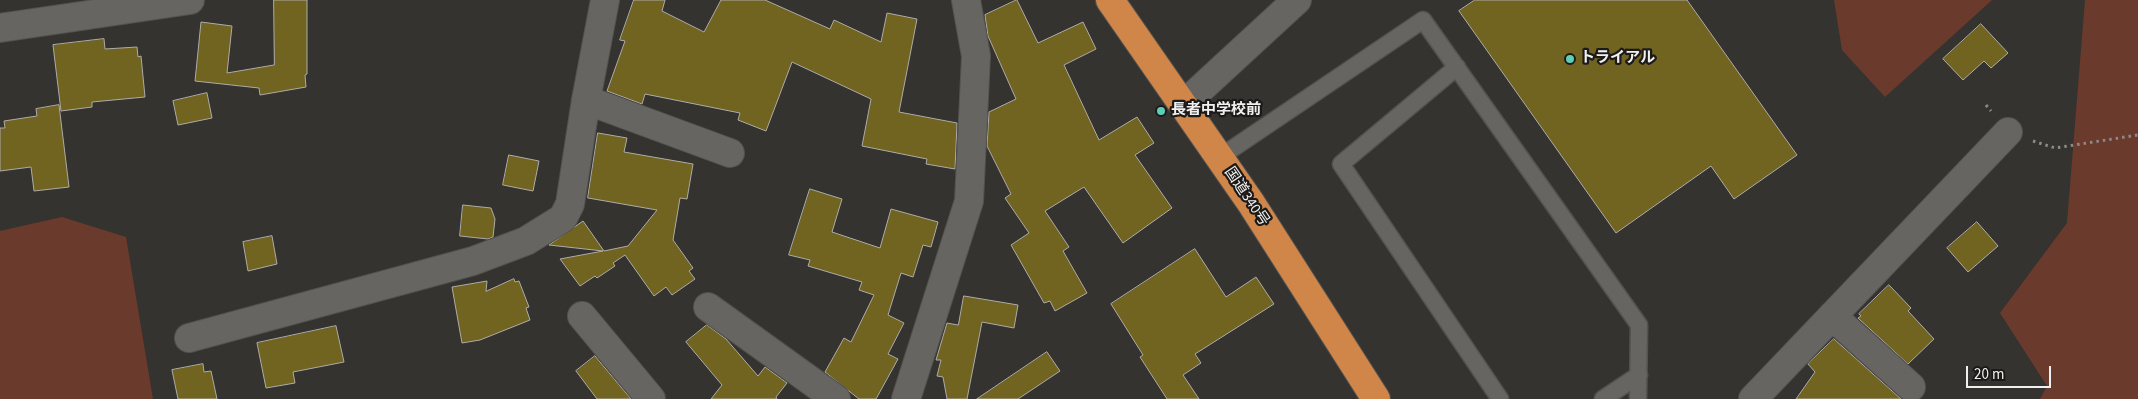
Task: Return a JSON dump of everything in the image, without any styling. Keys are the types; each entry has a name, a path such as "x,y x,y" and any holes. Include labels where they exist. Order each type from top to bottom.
{"highway":[{"name":"国道340号","path":"1110,0 1220,157 1376,399"}],"street":[{"path":"0,28 190,0"},
{"path":"189,338 473,261 526,241 563,218 570,204 586,100 605,0"},
{"path":"906,399 970,201 976,56 966,0"},
{"path":"1183,105 1297,0"},
{"path":"586,100 730,153"},
{"path":"1753,399 2008,132"},
{"path":"708,307 836,399"},
{"path":"582,316 651,399"},
{"path":"1832,316 1911,387"}],"lane":[{"path":"1220,157 1423,20 1639,325 1638,399"},
{"path":"1457,67 1341,164 1500,399"},
{"path":"1603,399 1639,375"}],"path":[{"path":"1986,105 2008,132 2054,148 2138,135"}],"shaded area":[{"path":"1834,0 1992,0 1885,97 1842,50"},
{"path":"2085,0 2138,0 2138,399 2040,399 2047,386 2000,313 2067,223"},
{"path":"62,217 126,237 153,399 0,399 0,231"}],"building":[{"path":"274,0 307,0 306,87 260,95 259,88 195,81 201,22 232,26 227,73 274,65"},
{"path":"634,0 665,0 662,11 704,32 721,0 765,0 830,29 834,20 881,42 887,13 917,19 899,112 957,123 955,169 926,164 927,159 862,146 871,99 792,62 766,131 738,120 740,113 645,94 642,104 607,91 625,41 620,40"},
{"path":"1017,0 1038,43 1083,22 1096,49 1064,65 1099,140 1137,117 1154,143 1135,155 1172,208 1123,243 1084,187 1045,211 1069,247 1063,251 1087,293 1055,311 1050,301 1044,303 1011,245 1029,233 1005,198 1011,194 987,146 989,112 1016,99 988,36 985,15"},
{"path":"1475,0 1687,0 1797,155 1734,199 1711,166 1616,233 1459,11"},
{"path":"1981,24 2008,53 1991,68 1984,61 1963,80 1943,59"},
{"path":"104,39 105,49 137,47 138,57 141,56 145,97 92,102 92,107 61,111 53,45"},
{"path":"207,93 212,118 178,125 173,101"},
{"path":"59,105 69,187 34,191 31,167 0,171 0,128 5,128 4,121 37,116 36,109"},
{"path":"598,133 627,138 624,152 693,164 687,199 680,198 673,240 693,268 689,271 695,279 672,295 666,287 654,296 625,255 613,263 615,266 580,286 560,259 603,251 549,245 583,221 604,251 628,246 657,210 588,198"},
{"path":"509,155 539,161 533,191 503,185"},
{"path":"810,189 842,199 832,232 880,248 891,209 938,222 931,247 923,245 913,277 901,273 888,315 904,323 888,354 898,359 876,399 859,399 825,372 844,338 851,342 874,295 859,290 862,282 808,266 810,260 789,255"},
{"path":"463,205 491,208 495,219 493,237 488,239 460,236"},
{"path":"1977,222 1998,246 1968,272 1947,248"},
{"path":"272,236 277,264 248,271 243,242"},
{"path":"1195,249 1226,297 1256,277 1274,304 1195,354 1201,363 1183,375 1199,399 1167,399 1140,357 1143,355 1111,304"},
{"path":"514,279 515,282 519,281 529,307 526,308 530,320 480,340 462,343 452,287 487,281 486,291"},
{"path":"1889,285 1911,308 1908,311 1934,339 1908,364 1858,318 1861,316 1859,314"},
{"path":"964,296 1018,305 1014,328 982,322 967,399 947,399 943,377 937,376 941,360 936,360 947,323 958,325"},
{"path":"707,325 726,339 758,376 765,367 787,383 776,397 777,399 711,399 722,385 686,342"},
{"path":"336,326 344,362 293,372 295,383 266,388 257,343"},
{"path":"1834,339 1901,399 1796,399 1815,372 1808,364"},
{"path":"1047,352 1060,371 1018,399 977,399"},
{"path":"595,356 631,399 597,399 576,371"},
{"path":"203,364 204,372 211,371 217,399 178,399 172,370"}],"place":[{"name":"トライアル","path":"1570,59"},
{"name":"長者中学校前","path":"1161,111"}]}
